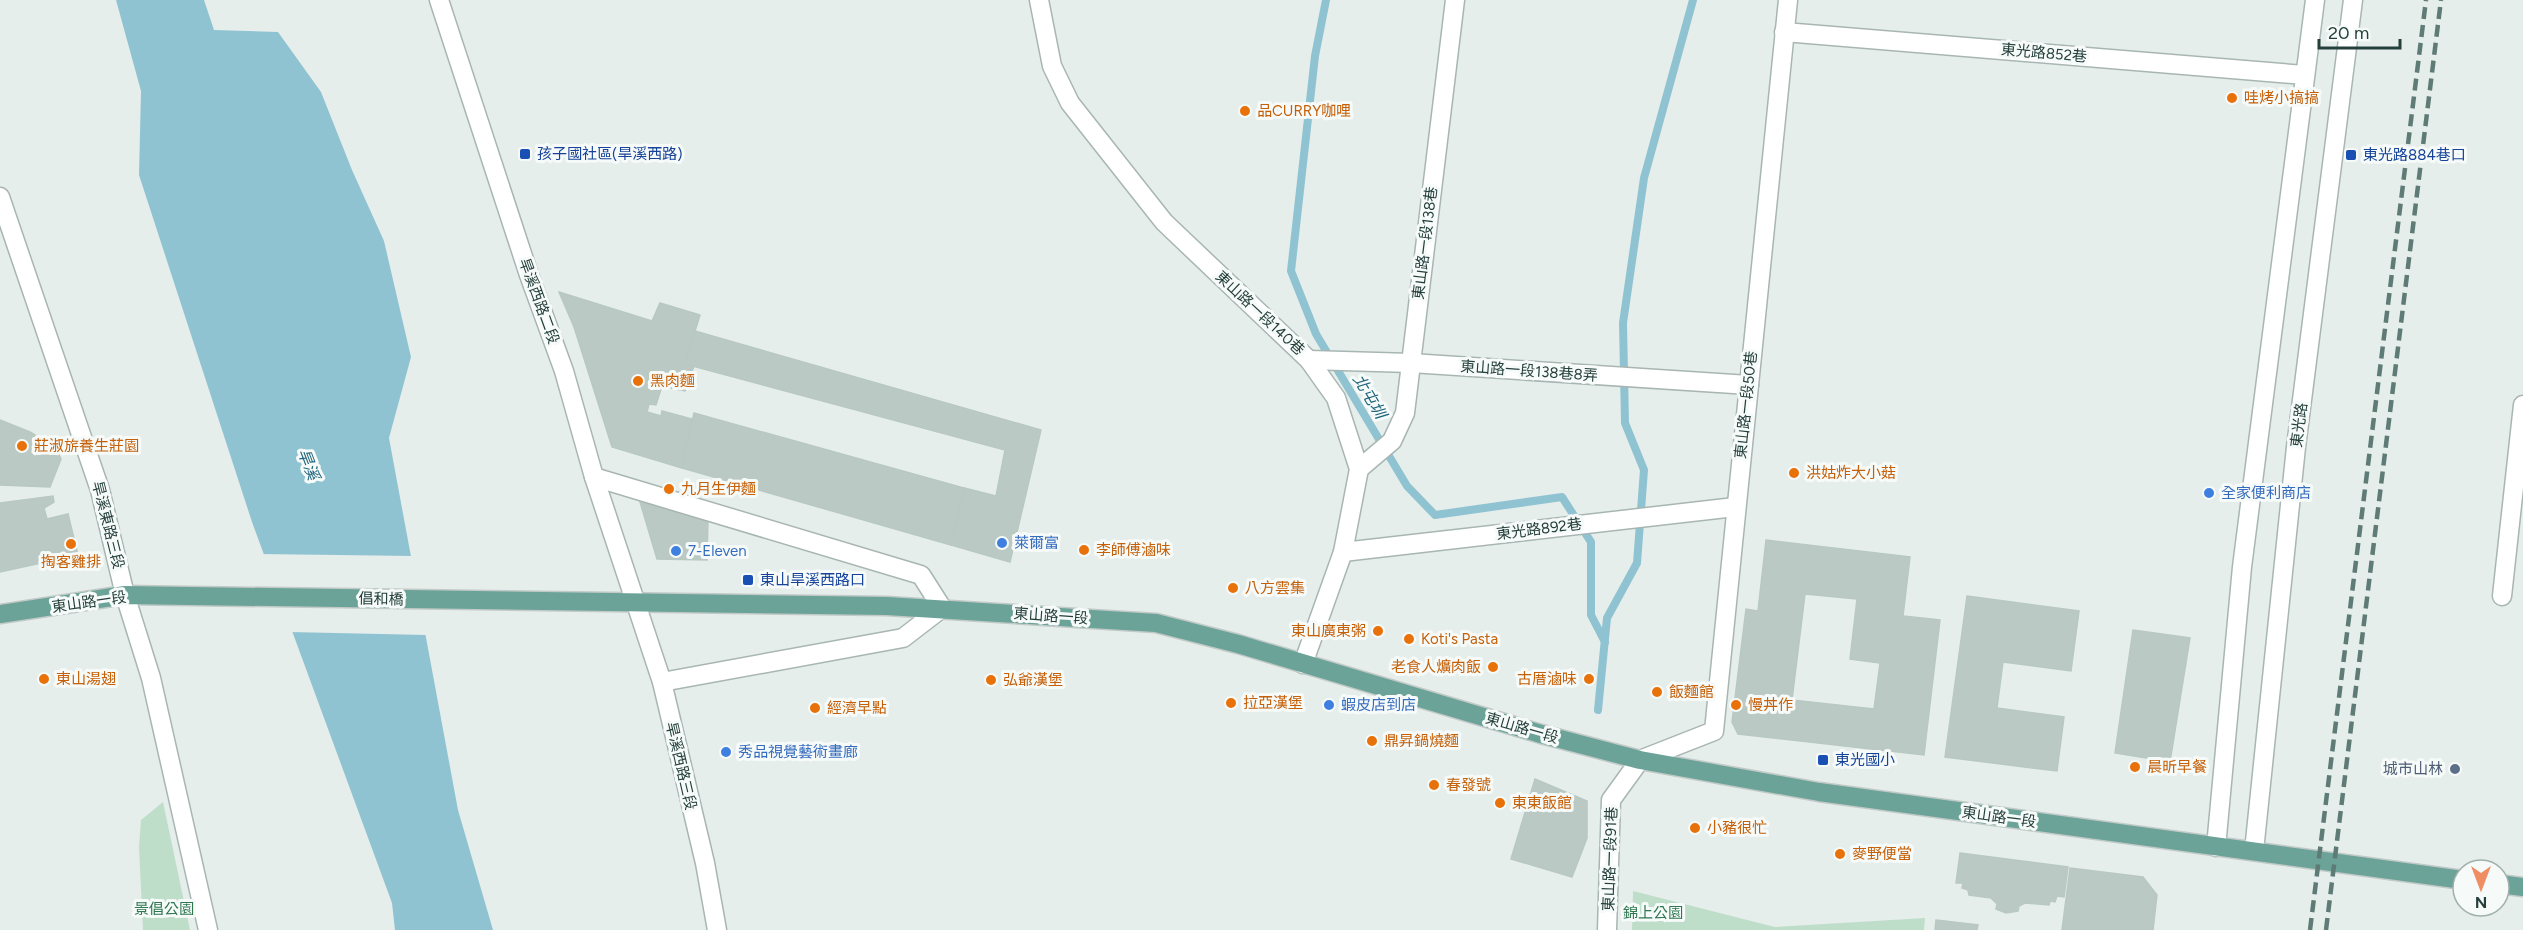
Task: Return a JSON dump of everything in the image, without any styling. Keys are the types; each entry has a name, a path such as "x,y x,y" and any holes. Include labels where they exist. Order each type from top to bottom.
{"main road":[{"name":"東山路一段","path":"0,614 125,595 179,597"},
{"name":"倡和橋","path":"179,597 583,601"},
{"name":"東山路一段","path":"583,601 942,608 1156,623 1238,644 1640,760 1819,792 2451,878"}],"street":[{"name":"旱溪西路二段","path":"439,0 529,275 564,371 594,477 637,603"},
{"name":"東山路一段140巷","path":"1039,0 1052,66 1070,102 1164,222 1309,360 1336,398 1359,469 1343,552 1303,664"},
{"name":"東山路一段138巷","path":"1359,469 1392,441 1405,413 1455,0"},
{"name":"東山路一段50巷","path":"1640,760 1714,731 1788,0"},
{"path":"2216,847 2242,567 2315,0"},
{"name":"東光路","path":"2254,851 2295,458 2353,0"},
{"name":"東光路852巷","path":"1784,32 2305,75"},
{"name":"旱溪東路三段","path":"0,197 100,490 125,595 151,678 208,930"},
{"name":"東山路一段138巷8弄","path":"1309,360 1411,363 1749,385"},
{"path":"2502,596 2523,405"},
{"path":"594,477 921,575 942,608 903,638 662,682"},
{"name":"東光路892巷","path":"1343,552 1735,507"},
{"name":"旱溪西路三段","path":"637,603 662,682 705,863 717,930"},
{"name":"東山路一段91巷","path":"1607,930 1611,800 1640,760"}],"green space":[{"name":"景倡公園","path":"163,802 190,930 143,930 139,847 141,820"},
{"name":"錦上公園","path":"1633,891 1775,927 1925,918 1924,930 1632,930"}],"water":[{"name":"旱溪","path":"116,0 204,0 214,30 278,32 321,92 352,170 384,241 411,357 389,438 458,810 493,930 395,930 392,903 252,522 139,175 141,91"}],"pier":[{"path":"260,554 413,556 427,635 289,632"}],"building":[{"path":"559,292 652,321 660,303 700,315 685,364 694,366 685,391 662,386 656,405 649,404 647,412 661,416 662,411 692,419 682,468 612,447 574,327"},
{"path":"695,331 1041,430 1010,562 951,545 964,488 996,496 1005,450 685,364"},
{"path":"694,413 964,488 951,545 682,468"},
{"path":"0,420 30,432 55,447 61,459 50,487 0,485"},
{"path":"53,496 54,502 44,508 47,519 68,514 78,555 0,572 0,503"},
{"path":"640,502 708,518 707,560 657,559"},
{"path":"1766,540 1910,557 1903,616 1940,620 1924,755 1738,734 1732,722 1746,609 1758,611","holes":["1805,594 1857,599 1850,659 1880,663 1874,709 1792,700"]},
{"path":"1967,596 2079,611 2071,671 2003,662 1997,708 2064,717 2057,771 1945,757"},
{"path":"2133,630 2190,638 2170,762 2115,753"},
{"path":"1535,779 1587,801 1587,838 1572,877 1511,859"},
{"path":"1960,853 2068,867 2064,897 2057,896 2055,902 2050,901 2049,905 2025,903 2019,906 2018,911 2006,913 1996,909 1997,904 1991,898 1969,895 1968,890 1962,888 1963,883 1956,883"},
{"path":"2070,868 2143,877 2157,895 2153,930 2062,930"},
{"path":"1936,920 1978,925 1977,930 1935,930"}],"waterway":[{"name":"北屯圳","path":"1326,0 1315,56 1291,271 1316,334 1407,486 1435,515 1562,497 1591,542 1591,615 1605,642"},
{"name":"北屯圳","path":"1598,710 1607,618 1637,563 1644,470 1625,423 1623,323 1644,178 1693,0"}],"railway":[{"path":"2310,930 2426,0"},
{"path":"2326,930 2441,0"}],"place":[{"name":"哇烤小搞搞","path":"2232,98"},
{"name":"品CURRY咖哩","path":"1245,111"},
{"name":"孩子國社區(旱溪西路)","path":"525,154"},
{"name":"東光路884巷口","path":"2351,155"},
{"name":"黑肉麵","path":"638,381"},
{"name":"莊淑旂養生莊園","path":"22,446"},
{"name":"洪姑炸大小菇","path":"1794,473"},
{"name":"九月生伊麵","path":"669,489"},
{"name":"全家便利商店","path":"2209,493"},
{"name":"萊爾富","path":"1002,543"},
{"name":"掏客雞排","path":"71,544"},
{"name":"李師傅滷味","path":"1084,550"},
{"name":"7-Eleven","path":"676,551"},
{"name":"東山旱溪西路口","path":"748,580"},
{"name":"八方雲集","path":"1233,588"},
{"name":"東山廣東粥","path":"1378,631"},
{"name":"Koti's Pasta","path":"1409,639"},
{"name":"老食人爌肉飯","path":"1493,667"},
{"name":"東山湯翅","path":"44,679"},
{"name":"古厝滷味","path":"1589,679"},
{"name":"弘爺漢堡","path":"991,680"},
{"name":"飯麵館","path":"1657,692"},
{"name":"拉亞漢堡","path":"1231,703"},
{"name":"蝦皮店到店","path":"1329,705"},
{"name":"慢丼作","path":"1736,705"},
{"name":"經濟早點","path":"815,708"},
{"name":"鼎昇鍋燒麵","path":"1372,741"},
{"name":"秀品視覺藝術畫廊","path":"726,752"},
{"name":"東光國小","path":"1823,760"},
{"name":"晨昕早餐","path":"2135,767"},
{"name":"城市山林","path":"2455,769"},
{"name":"春發號","path":"1434,785"},
{"name":"東東飯館","path":"1500,803"},
{"name":"小豬很忙","path":"1695,828"},
{"name":"麥野便當","path":"1840,854"}]}
